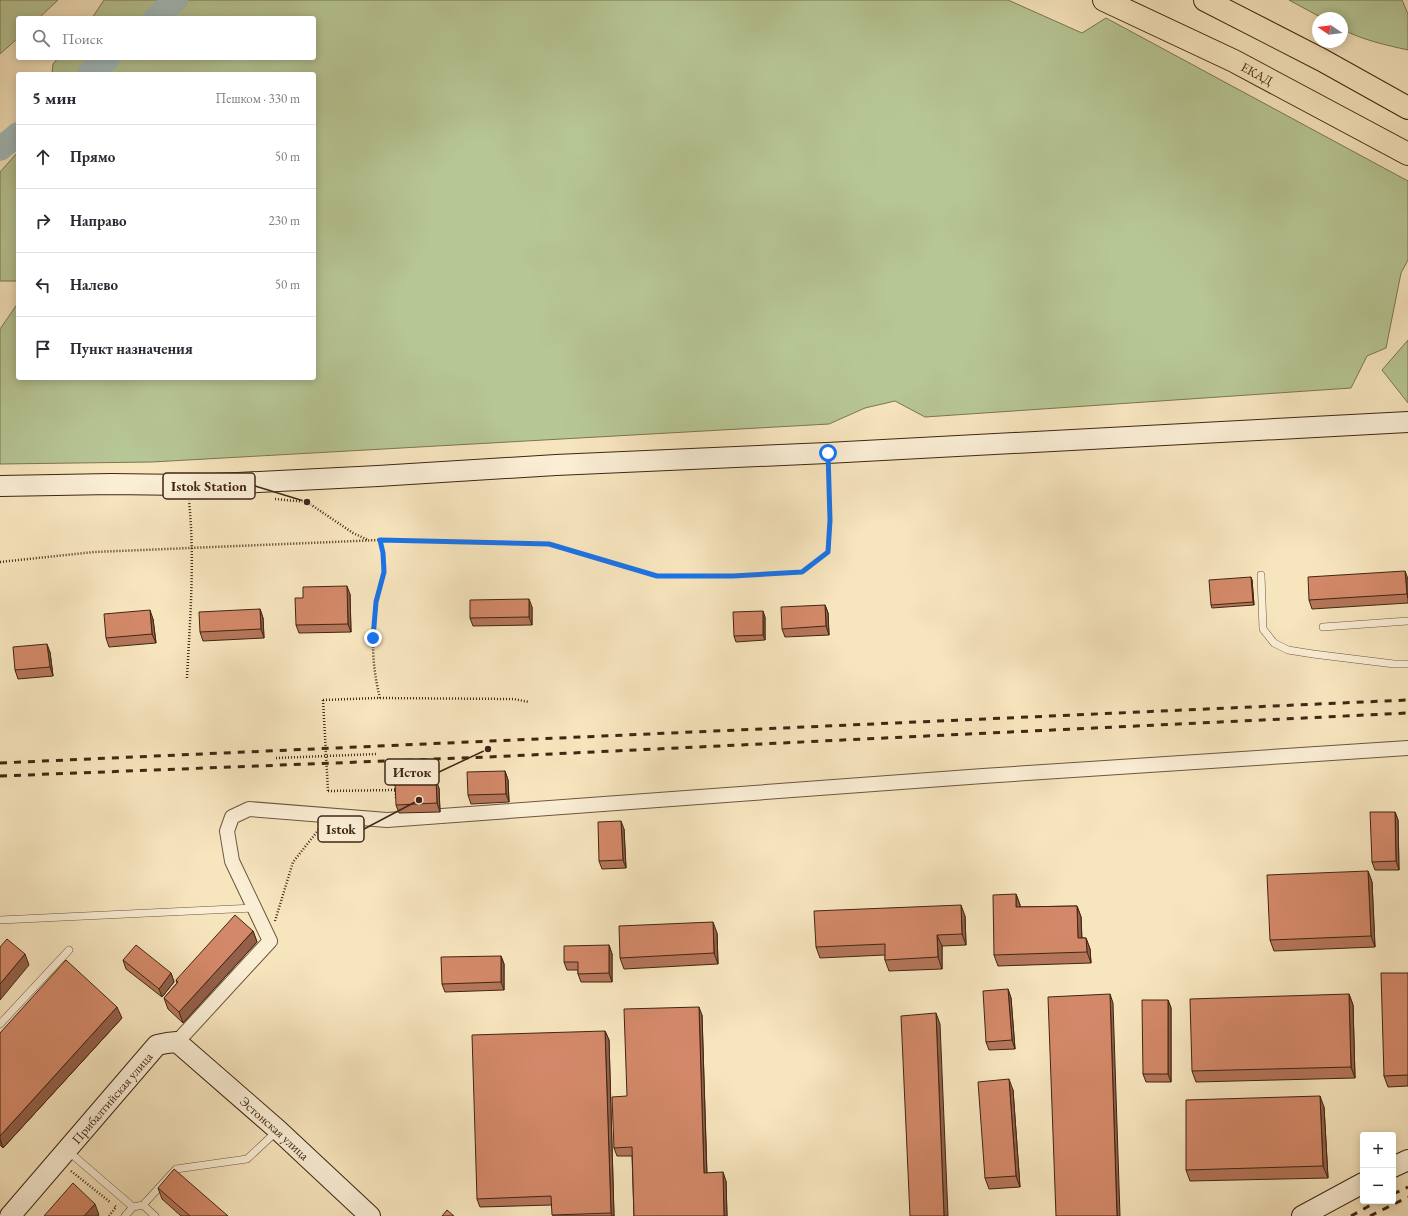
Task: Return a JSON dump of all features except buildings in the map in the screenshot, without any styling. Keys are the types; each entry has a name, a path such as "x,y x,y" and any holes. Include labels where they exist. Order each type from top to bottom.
{"highway":[{"name":"ЕКАД","path":"1104,0 1234,61 1408,154"},
{"path":"1205,0 1322,60 1408,108"}],"main road":[{"path":"0,486 111,484 187,485 1408,422"},
{"name":"Прибалтийская улица","path":"10,1216 157,1045 167,1042 177,1042"},
{"name":"Эстонская улица","path":"177,1042 278,1130 370,1216"},
{"path":"1396,1166 1408,1160"},
{"path":"1302,1216 1360,1184"}],"street":[{"path":"177,1042 270,941 232,861 226,831 232,817 249,809 387,820 983,776 1408,748"}],"lane":[{"path":"1261,575 1263,629 1274,643 1288,650 1313,654 1394,664 1408,664"},
{"path":"1323,626 1408,621"},
{"path":"0,920 254,908"},
{"path":"0,1024 69,950"},
{"path":"125,1216 133,1207 144,1205 176,1169 247,1159 278,1130"},
{"path":"67,1151 133,1207"},
{"path":"144,1205 155,1216"}],"path":[{"path":"0,562 94,552 380,540 549,544 657,576 733,576 802,572 828,552 830,520 828,453"},
{"path":"187,485 192,547 187,678"},
{"path":"273,499 307,502 353,533 369,541"},
{"path":"378,698 375,679 373,638 376,602 384,572 383,553 380,540"},
{"path":"396,790 328,791 323,700 378,698 514,699 530,702"},
{"path":"276,758 377,754"},
{"path":"397,819 395,782 399,780"},
{"path":"270,941 293,862 330,815"},
{"path":"71,1171 116,1207 109,1216"}],"green space":[{"path":"0,0 58,0 41,16 16,16 16,40 0,54"},
{"path":"104,0 1008,0 1082,33 1106,18 1408,181 1408,260 1401,273 1386,348 1367,356 1351,388 925,417 895,401 865,408 829,424 152,462 0,464 0,329 16,306 16,380 316,380 316,72 52,72 53,64 56,60 316,60 316,16 93,16"},
{"path":"1289,0 1402,0 1408,14 1408,50 1374,42 1348,32 1348,12 1312,13"},
{"path":"16,154 16,281 0,281 0,172"},
{"path":"1408,340 1408,403 1382,370"}],"waterway":[{"path":"157,16 176,0"},
{"path":"91,72 106,60"},
{"path":"0,149 16,136"}],"railway":[{"path":"0,763 1408,700"},
{"path":"0,776 488,757 1408,713"},
{"path":"1396,1193 1408,1187"},
{"path":"1370,1216 1408,1197"},
{"path":"1351,1216 1373,1204"}],"place":[{"name":"Istok Station","path":"307,502"},
{"name":"Исток","path":"488,749"},
{"name":"Istok","path":"419,800"}],"route":[{"path":"373,638 376,602 384,572 383,553 380,540 549,544 604,559 657,576 733,576 802,572 828,552 830,520 828,453"}]}
